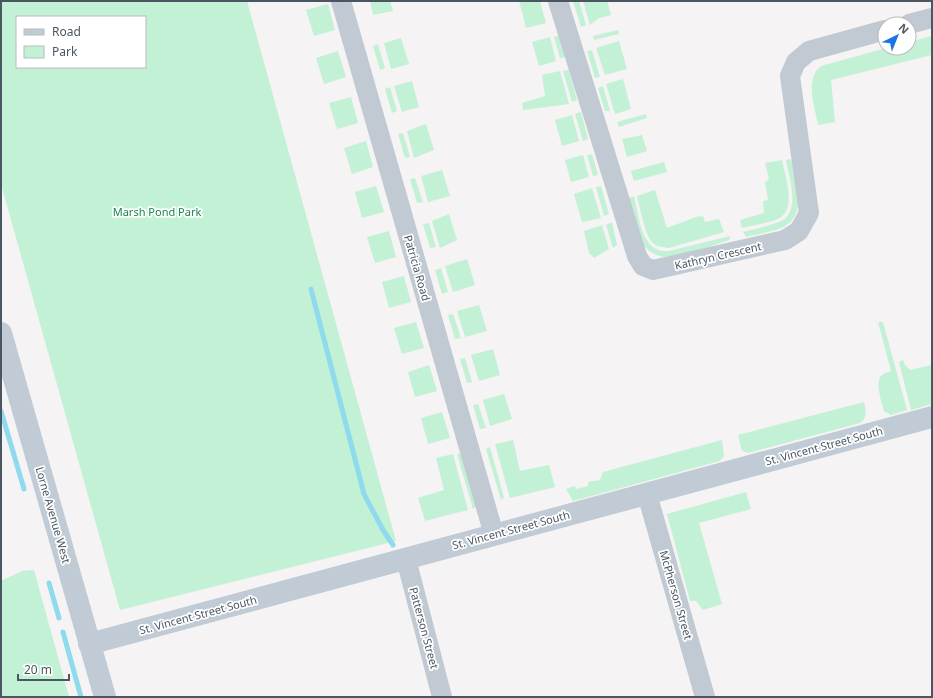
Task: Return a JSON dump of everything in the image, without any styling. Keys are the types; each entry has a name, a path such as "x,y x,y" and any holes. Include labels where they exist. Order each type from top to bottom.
{"street":[{"name":"Patricia Road","path":"341,1 494,535"},
{"name":"Kathryn Crescent","path":"558,1 635,251 643,266 653,270 786,240 799,231 809,213 790,76 796,62 809,51 877,32"},
{"path":"917,22 932,18"},
{"name":"Lorne Avenue West","path":"1,333 105,697"},
{"name":"St. Vincent Street South","path":"90,644 932,417"},
{"name":"McPherson Street","path":"647,494 705,697"},
{"name":"Patterson Street","path":"406,559 442,697"}],"green space":[{"name":"Marsh Pond Park","path":"1,1 247,1 396,541 120,610 1,184"},
{"path":"370,1 390,1 393,11 373,15"},
{"path":"519,1 540,1 546,23 526,28"},
{"path":"573,1 579,1 586,25 581,27"},
{"path":"583,1 607,1 611,15 599,18 590,25"},
{"path":"328,4 335,30 314,36 306,10"},
{"path":"618,30 619,34 594,40 593,36"},
{"path":"560,35 566,57 560,58 554,37"},
{"path":"932,36 932,55 831,80 835,122 818,125 813,102 812,86 813,78 821,66 877,50 877,56 917,56 917,40"},
{"path":"550,37 556,61 539,66 532,42"},
{"path":"401,38 409,64 391,69 384,43"},
{"path":"619,41 627,69 605,75 596,48"},
{"path":"378,44 385,68 380,70 373,46"},
{"path":"592,50 600,77 595,78 587,51"},
{"path":"338,51 346,77 324,84 316,58"},
{"path":"569,70 577,100 572,102 563,71"},
{"path":"560,71 569,104 523,110 522,103 545,96 542,75"},
{"path":"623,79 631,109 615,114 606,84"},
{"path":"412,81 419,107 402,112 394,86"},
{"path":"603,86 610,111 605,111 598,88"},
{"path":"390,87 397,111 392,113 385,89"},
{"path":"351,97 358,123 337,129 329,103"},
{"path":"581,112 588,139 583,141 575,114"},
{"path":"646,114 647,118 619,127 617,122"},
{"path":"572,115 579,141 562,146 555,120"},
{"path":"426,124 434,150 414,158 407,131"},
{"path":"403,133 410,157 405,158 398,134"},
{"path":"642,135 647,151 627,157 622,139"},
{"path":"366,141 373,167 352,174 344,148"},
{"path":"592,154 598,175 593,176 587,155"},
{"path":"583,155 589,177 571,182 565,160"},
{"path":"791,159 798,195 796,213 792,220 785,226 776,230 746,237 743,232 779,222 786,217 790,211 792,194 786,160"},
{"path":"782,160 789,198 788,206 785,212 781,217 773,221 742,228 740,220 764,213 763,201 768,200 765,182 769,179 765,163"},
{"path":"664,162 667,172 634,181 631,171"},
{"path":"442,170 450,196 428,202 421,176"},
{"path":"415,178 423,202 417,203 410,179"},
{"path":"376,186 384,212 362,218 355,192"},
{"path":"601,186 609,214 604,216 596,187"},
{"path":"592,188 601,218 582,222 574,194"},
{"path":"655,190 667,228 696,217 703,216 705,222 719,219 724,232 669,248 654,244 645,229 637,196"},
{"path":"634,196 643,232 652,246 660,250 669,251 730,236 729,240 681,255 666,257 655,254 645,247 637,231 628,198"},
{"path":"449,214 457,240 440,248 432,221"},
{"path":"612,222 617,245 613,248 606,225"},
{"path":"429,223 436,247 430,248 423,224"},
{"path":"602,225 609,249 594,258 589,253 584,231"},
{"path":"389,231 396,257 375,263 367,237"},
{"path":"467,259 475,285 453,292 445,266"},
{"path":"441,268 448,292 442,294 435,270"},
{"path":"404,276 411,302 389,308 382,282"},
{"path":"479,305 487,331 465,337 457,311"},
{"path":"453,314 461,338 455,339 448,315"},
{"path":"416,322 424,348 402,354 394,328"},
{"path":"878,322 883,322 907,410 891,415 884,411 879,392 880,378 882,375 891,371"},
{"path":"493,349 500,375 479,381 471,355"},
{"path":"465,358 472,382 467,383 460,359"},
{"path":"903,360 905,365 910,370 932,365 932,404 911,410 899,362"},
{"path":"429,365 437,391 415,397 408,372"},
{"path":"504,394 512,419 490,426 483,400"},
{"path":"864,402 866,411 863,421 860,423 748,453 742,451 738,435"},
{"path":"478,404 486,428 480,429 473,405"},
{"path":"442,412 450,438 428,444 421,418"},
{"path":"513,440 520,471 549,465 555,487 510,498 495,444"},
{"path":"722,440 724,456 720,461 573,501 566,489 575,486 576,489 588,486 588,482 600,480 603,472"},
{"path":"490,447 504,498 501,500 486,449"},
{"path":"463,453 477,506 473,509 457,454"},
{"path":"453,454 468,510 425,521 418,498 444,490 436,458"},
{"path":"746,492 751,509 699,523 722,604 703,610 696,601 690,601 667,514"},
{"path":"34,570 69,697 1,697 1,581 22,571"}],"waterway":[{"path":"311,289 364,494 383,530 393,545"},
{"path":"1,411 24,489"},
{"path":"49,583 59,618"},
{"path":"63,632 81,697"}]}
